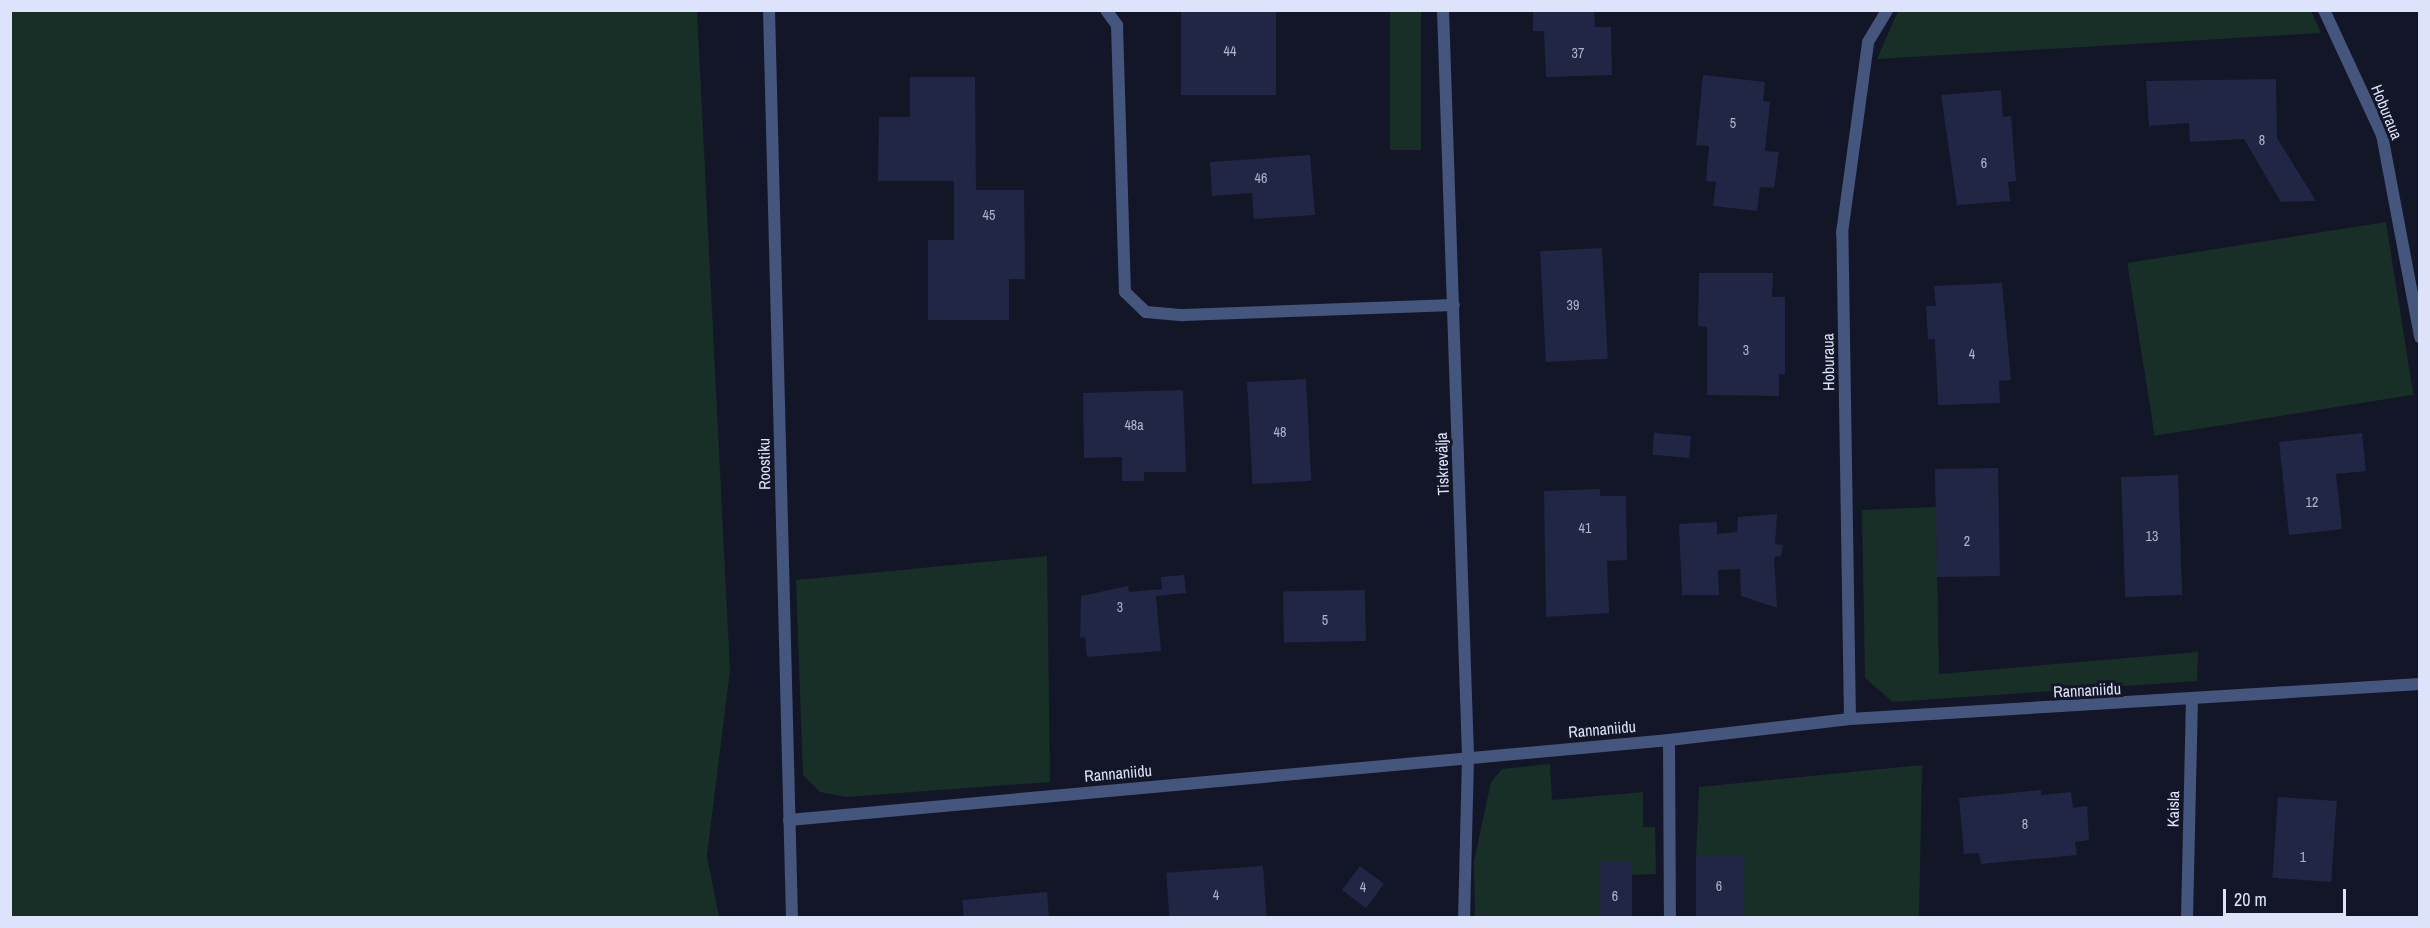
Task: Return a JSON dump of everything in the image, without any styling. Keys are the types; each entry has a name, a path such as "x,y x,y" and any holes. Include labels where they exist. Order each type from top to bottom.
{"street":[{"name":"Roostiku","path":"769,10 792,918"},
{"path":"1106,10 1117,25 1125,291 1146,312 1183,315 1454,305"},
{"name":"Tiskrevälja","path":"1443,10 1468,757 1464,918"},
{"name":"Hoburaua","path":"1850,719 1842,233 1868,42 1887,10"},
{"name":"Hoburaua","path":"2324,10 2382,135 2420,337"},
{"name":"Rannaniidu","path":"789,820 1669,740 1850,719 2192,701 2420,684"},
{"name":"Kaisla","path":"2187,918 2192,701"},
{"path":"1669,740 1670,918"}],"green space":[{"path":"10,11 697,11 730,671 707,856 719,917 11,917"},
{"path":"1390,11 1421,11 1421,150 1390,150"},
{"path":"1898,11 2311,11 2321,33 1877,59"},
{"path":"2386,222 2413,395 2155,436 2127,263"},
{"path":"1936,507 1939,674 2198,652 2197,681 1893,702 1865,678 1862,510"},
{"path":"1047,556 1050,782 846,797 820,792 803,775 796,580"},
{"path":"1550,764 1552,800 1643,792 1643,827 1655,827 1656,874 1632,875 1631,861 1599,861 1599,917 1475,918 1474,861 1491,782 1502,769"},
{"path":"1922,765 1919,917 1743,917 1743,855 1696,855 1699,787"}],"building":[{"path":"1181,10 1276,10 1276,95 1181,95"},
{"path":"1533,10 1594,10 1595,27 1611,27 1612,75 1546,77 1544,31 1533,31"},
{"path":"1703,75 1765,82 1763,101 1770,102 1765,151 1779,152 1774,188 1760,187 1757,211 1713,206 1716,182 1706,181 1709,146 1696,145"},
{"path":"910,77 975,77 976,190 1024,190 1025,279 1009,279 1009,320 928,320 928,240 954,240 954,181 878,181 879,117 910,117"},
{"path":"2276,79 2277,138 2316,201 2281,202 2244,139 2190,142 2189,123 2149,126 2146,81"},
{"path":"2001,90 2003,117 2011,116 2016,181 2008,182 2010,201 1957,205 1941,95"},
{"path":"1310,155 1315,215 1254,219 1252,193 1212,196 1210,162"},
{"path":"1602,248 1608,359 1546,362 1540,251"},
{"path":"1699,273 1773,273 1772,297 1785,297 1785,374 1779,374 1779,396 1707,395 1707,327 1698,326"},
{"path":"2002,283 2011,380 1999,381 2000,403 1938,405 1935,339 1928,339 1926,306 1936,306 1934,286"},
{"path":"1306,379 1311,481 1252,484 1247,382"},
{"path":"1183,390 1186,472 1144,472 1144,481 1122,481 1122,457 1084,458 1083,393"},
{"path":"1654,433 1691,436 1689,458 1652,455"},
{"path":"2362,433 2366,471 2336,474 2342,529 2289,535 2279,442"},
{"path":"1998,468 2000,576 1937,577 1935,469"},
{"path":"2178,475 2182,595 2125,597 2121,477"},
{"path":"1600,489 1600,496 1626,496 1627,560 1607,561 1609,613 1546,617 1544,491"},
{"path":"1777,514 1775,544 1783,545 1781,556 1774,557 1777,608 1741,596 1740,569 1718,570 1719,595 1682,595 1679,524 1717,522 1717,534 1737,532 1738,517"},
{"path":"1184,575 1186,593 1156,596 1161,651 1087,657 1085,637 1080,638 1081,596 1128,586 1129,592 1162,589 1161,577"},
{"path":"1365,590 1366,641 1284,642 1283,591"},
{"path":"2041,790 2041,795 2071,792 2073,808 2087,806 2089,840 2075,842 2077,855 1981,864 1979,853 1964,854 1959,798"},
{"path":"2278,797 2337,801 2331,882 2272,878"},
{"path":"1696,855 1743,855 1743,918 1696,918"},
{"path":"1599,861 1632,861 1632,918 1599,918"},
{"path":"1263,866 1267,918 1169,918 1166,873"},
{"path":"1360,866 1384,884 1366,908 1342,890"},
{"path":"1047,892 1049,918 964,918 962,900"}]}
